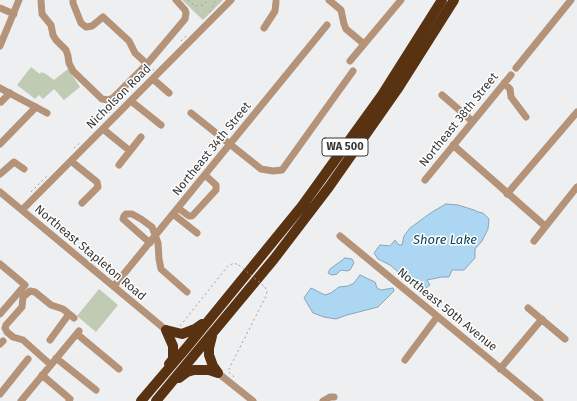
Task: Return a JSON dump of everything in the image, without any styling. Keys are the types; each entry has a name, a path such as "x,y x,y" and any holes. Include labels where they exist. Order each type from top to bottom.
{"highway":[{"name":"WA 500","path":"140,401 280,235 382,95 442,0"},
{"name":"WA 500","path":"156,401 213,334 294,233 347,162 401,85 454,0"},
{"path":"166,330 182,334 195,329 203,323 238,286"},
{"path":"140,401 172,358 173,346 166,330"},
{"path":"213,334 210,340 209,355 213,366 218,373"},
{"path":"156,401 180,376 187,372 202,369 218,373"}],"street":[{"path":"0,46 19,0"},
{"path":"41,0 42,14 51,25 53,35 56,40 66,50 68,63 73,71 102,99 108,100 113,98 147,64 186,19 185,10 176,0"},
{"path":"73,0 81,24 86,27 92,26 103,17 128,41 135,53 147,64"},
{"name":"Nicholson Road","path":"22,210 231,0"},
{"path":"329,0 341,10 346,29 364,44"},
{"path":"350,61 401,0"},
{"path":"516,68 571,0"},
{"path":"264,28 275,11 276,1"},
{"path":"0,8 14,14"},
{"name":"Northeast 34th Street","path":"114,286 328,25"},
{"path":"191,113 261,169 273,171 282,170 353,71"},
{"name":"Northeast 38th Street","path":"425,180 511,75"},
{"path":"153,79 169,93"},
{"path":"504,83 510,89 511,97 526,117"},
{"path":"0,88 47,113"},
{"path":"1,102 10,93"},
{"path":"442,94 472,121"},
{"path":"131,101 161,125"},
{"path":"0,144 36,107"},
{"path":"507,194 577,112"},
{"path":"103,129 130,151"},
{"path":"119,165 141,137"},
{"path":"453,145 544,226"},
{"path":"71,161 97,182 98,187 82,203"},
{"path":"0,174 14,162 24,169"},
{"path":"176,211 192,216 216,190 216,185 205,175"},
{"path":"534,241 544,226 577,187"},
{"name":"Northeast Stapleton Road","path":"0,192 166,330"},
{"path":"176,211 197,233"},
{"path":"150,242 123,220 126,214 132,214 152,227 158,243 161,269 187,292"},
{"name":"Northeast 50th Avenue","path":"340,236 540,401"},
{"path":"0,264 25,285 0,314"},
{"path":"50,340 71,316 57,306 51,304 34,291 30,291 23,297 22,307 6,327 6,331 13,337 23,340 51,365"},
{"path":"528,308 565,339"},
{"path":"405,360 437,317"},
{"path":"500,369 542,319"},
{"path":"21,401 78,332 119,369"},
{"path":"56,358 96,390"},
{"path":"0,394 28,359"},
{"path":"218,373 253,401"},
{"path":"42,375 70,399 69,401"},
{"path":"323,401 330,397 334,397"}],"path":[{"path":"188,0 195,6 203,5 208,0"},
{"path":"180,327 228,266 234,263 239,265 265,287 267,291 266,296 228,371 233,376"}],"green space":[{"path":"182,0 223,0 203,20"},
{"path":"31,67 40,74 41,72 46,74 54,80 68,69 80,87 64,100 54,89 43,99 39,95 35,99 17,85"},
{"path":"99,289 118,305 96,332 77,316"}],"water":[{"name":"Shore Lake","path":"446,204 458,205 483,213 489,219 488,229 482,241 475,249 475,258 464,270 452,270 449,277 427,280 430,285 425,289 410,282 390,265 378,259 374,253 380,245 390,246 395,240 399,245 402,245 404,236 410,228"},
{"path":"345,258 352,259 354,263 350,270 341,270 337,274 332,275 328,273 330,269"},
{"path":"360,275 375,282 377,288 381,290 393,288 394,291 378,307 336,319 313,313 304,298 311,288 325,295 331,293 339,287 348,286 354,283"}]}
